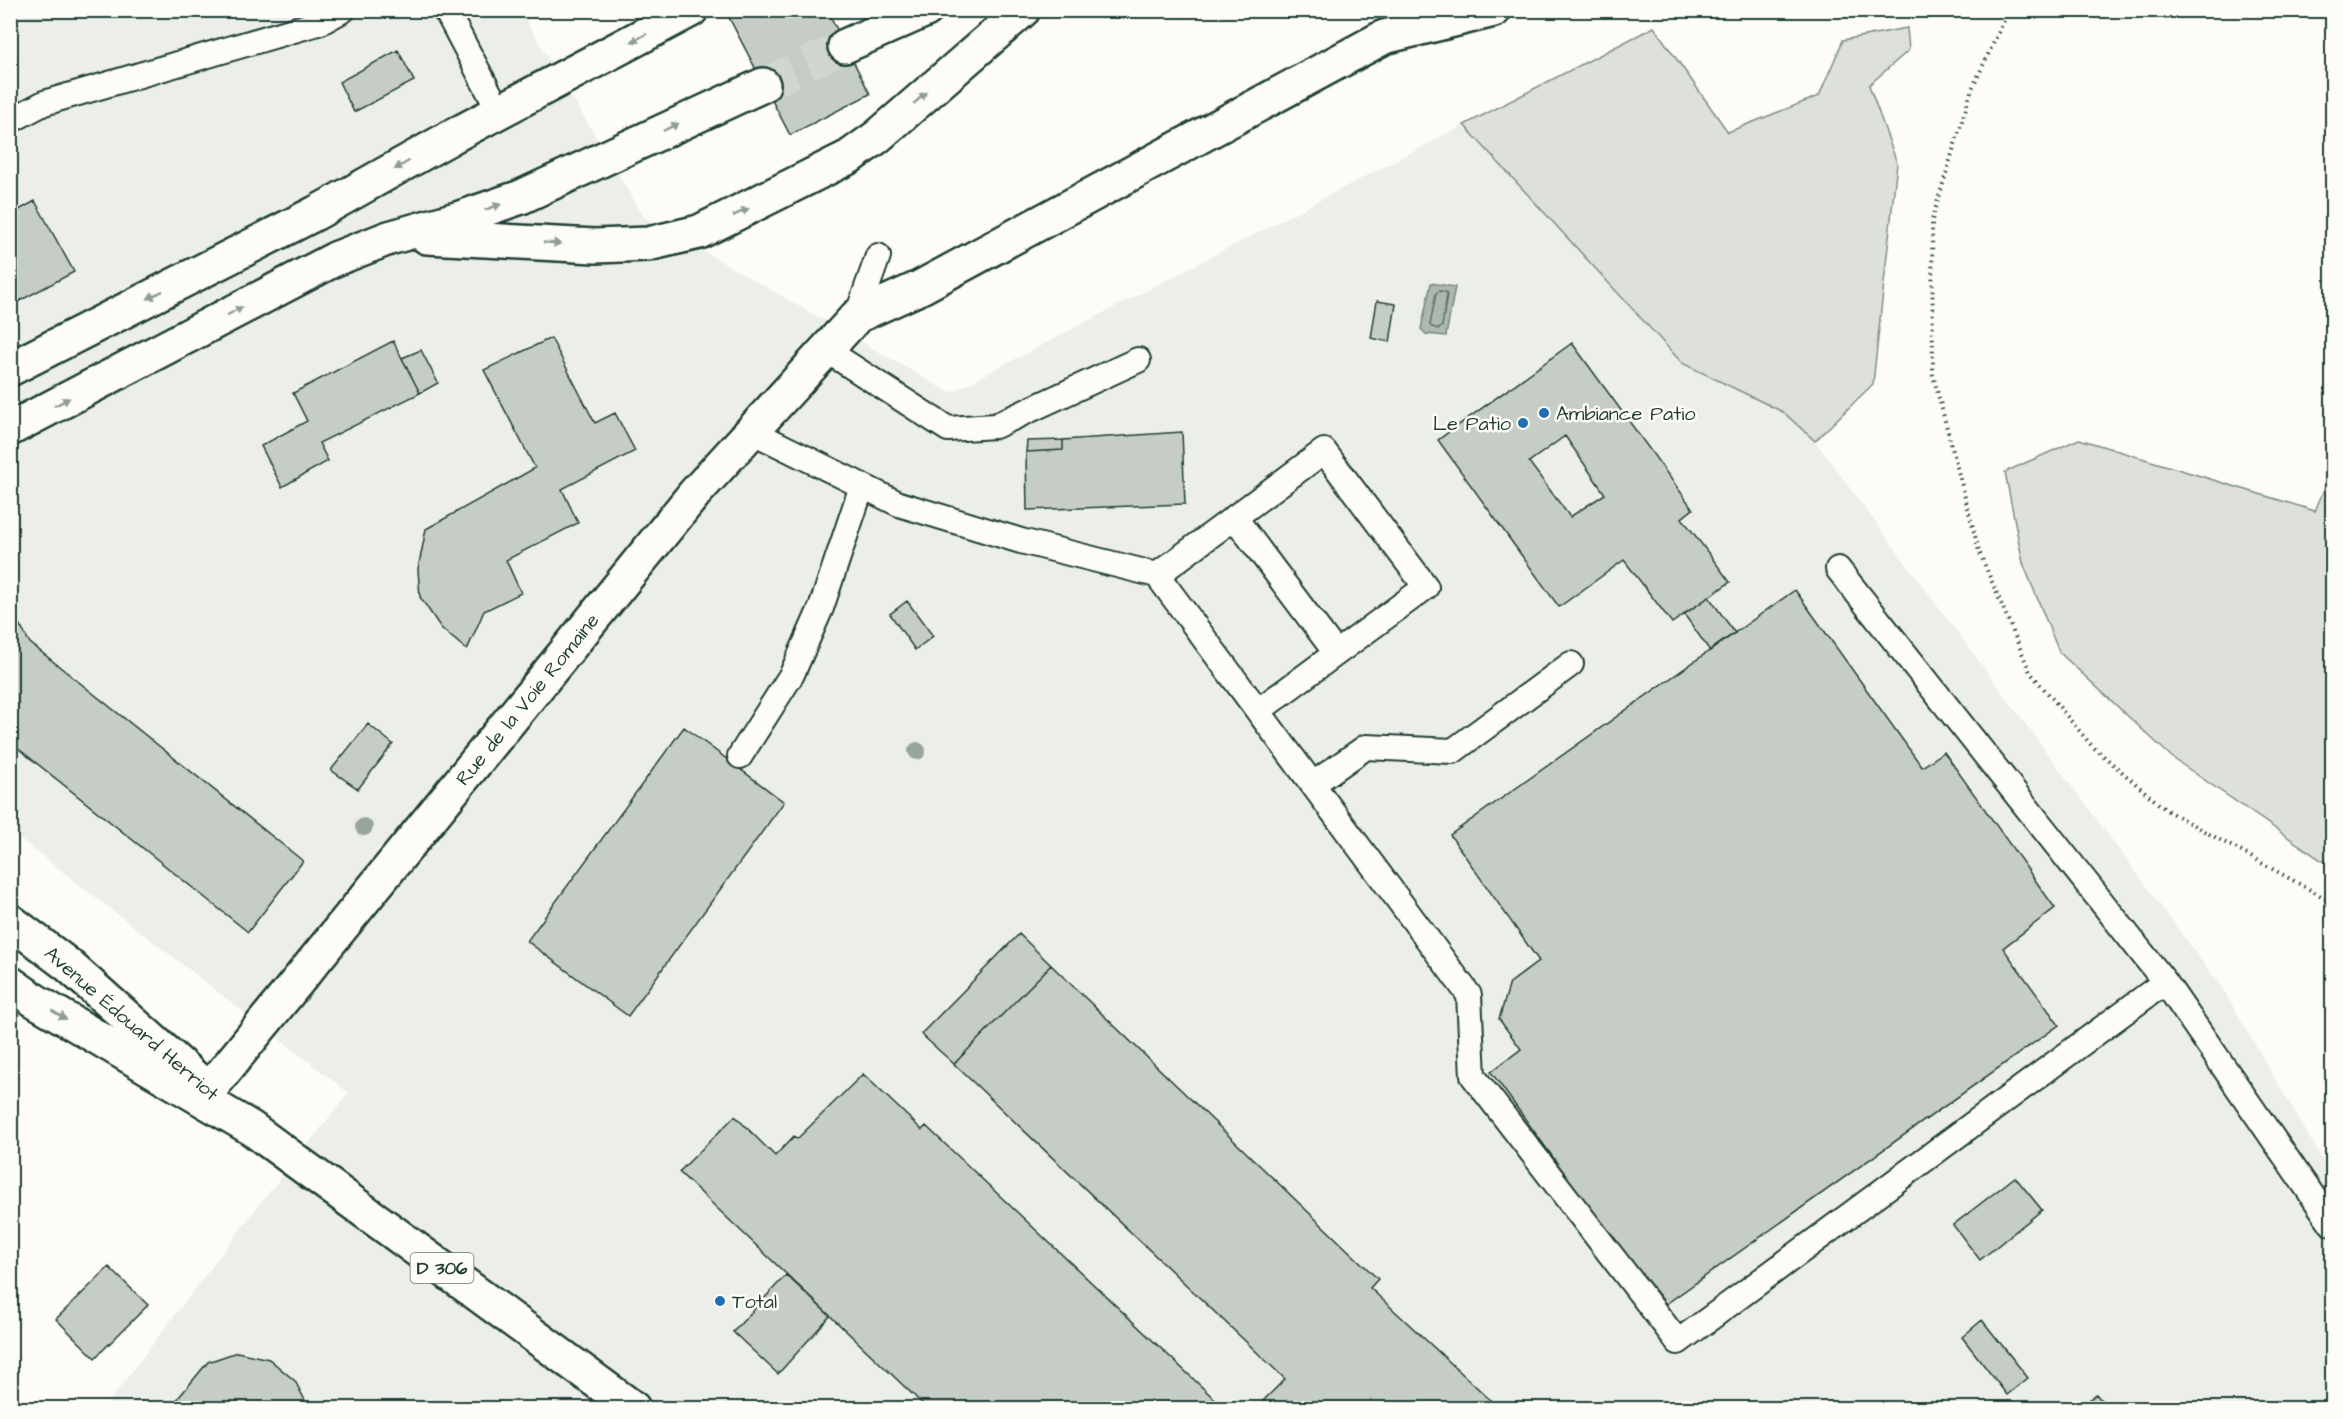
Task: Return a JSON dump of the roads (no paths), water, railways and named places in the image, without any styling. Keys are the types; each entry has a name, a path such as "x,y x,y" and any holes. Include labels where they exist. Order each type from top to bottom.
{"main road":[{"path":"10,369 316,213 499,111 691,10"},
{"path":"845,46 926,10"},
{"path":"389,238 441,236 595,246 648,244 699,232 849,157 877,138 931,88 1023,10"},
{"path":"857,316 932,281 1384,37 1494,10"},
{"path":"10,429 335,259 389,238 460,218 521,196 763,85"},
{"name":"Rue de la Voie Romaine","path":"209,1090 695,493 857,316"},
{"name":"Avenue Édouard Herriot","path":"10,921 68,964 251,1128"},
{"name":"Avenue Édouard Herriot","path":"10,982 34,1000 251,1128 633,1408"}],"lane":[{"path":"10,121 44,103 321,22 343,10"},
{"path":"444,10 499,111"},
{"path":"1384,37 1429,10"},
{"path":"857,316 878,256"},
{"path":"826,350 948,429 995,426 1138,360"},
{"path":"751,431 899,504 999,534 1157,575 1469,995 1473,1076 1678,1342 2165,982"},
{"path":"1157,575 1324,451 1426,587 1258,711"},
{"path":"740,756 792,675 821,608 862,486"},
{"path":"1235,518 1336,653"},
{"path":"1838,569 2165,982 2332,1224"},
{"path":"1313,784 1366,747 1453,751 1571,664"}],"water":[{"path":"1431,283 1455,287 1446,336 1426,334 1421,329"}],"tunnel":[{"path":"763,85 845,46"}],"place":[{"name":"Ambiance Patio","path":"1544,413"},
{"name":"Le Patio","path":"1523,423"},
{"name":"Total","path":"720,1301"}]}
